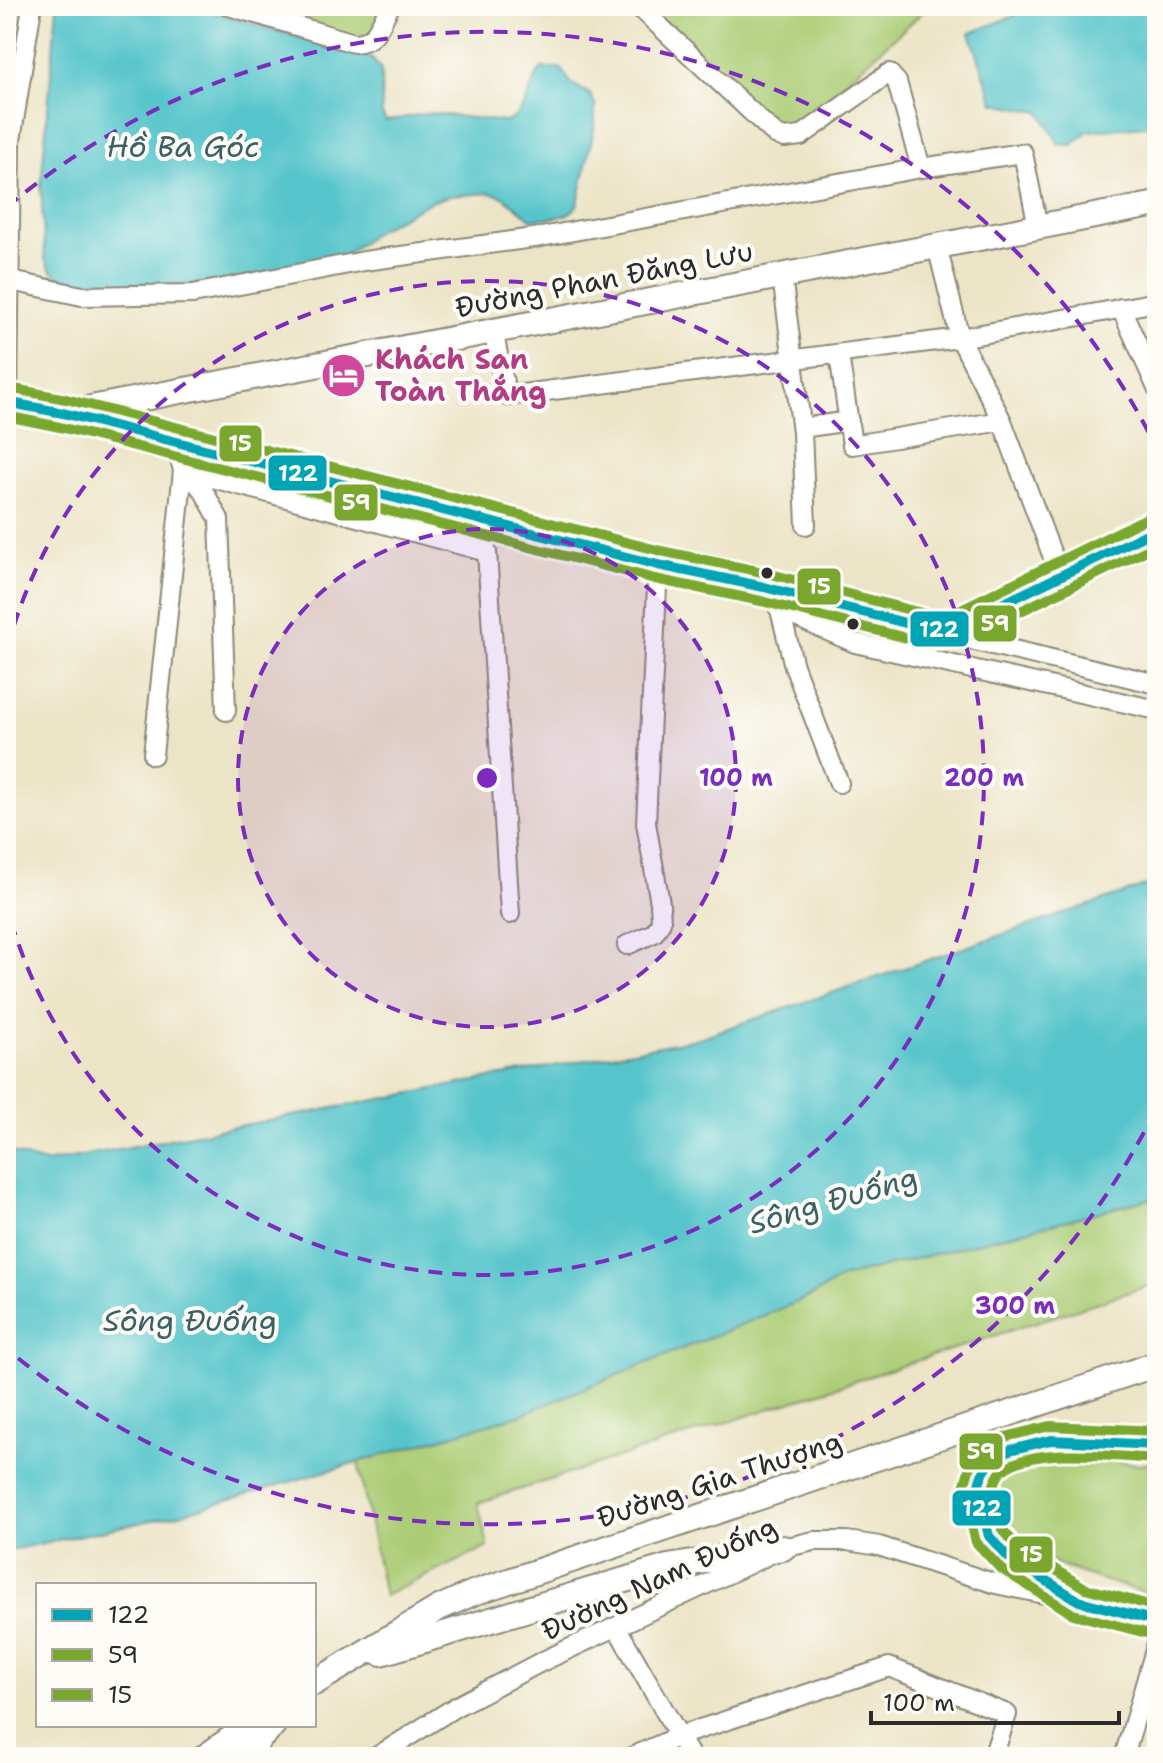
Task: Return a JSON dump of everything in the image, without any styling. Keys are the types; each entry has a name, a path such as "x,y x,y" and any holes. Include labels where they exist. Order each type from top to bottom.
{"highway":[{"path":"7,403 63,413 179,456 658,565 772,598 933,630 959,625 1157,529"}],"main road":[{"name":"Đường Phan Đăng Lưu","path":"63,413 1157,204"},
{"name":"Đường Gia Thượng","path":"316,1682 439,1608 473,1593 1157,1364"},
{"path":"1157,1445 1051,1440 1010,1450 992,1460 982,1475 977,1491 989,1536 1008,1557 1079,1601 1157,1621"},
{"path":"345,1664 644,1573 783,1548"},
{"path":"205,1757 247,1727"},
{"path":"242,1757 271,1727"}],"street":[{"path":"7,403 11,140 32,6"},
{"path":"229,6 354,43 368,41 374,35 390,6"},
{"path":"638,6 775,134 784,138 801,136 889,73 897,82 921,168"},
{"path":"11,281 82,296 193,294 364,261 541,237 921,168 1023,153 1038,227"},
{"path":"937,246 960,338 1002,421 1060,576"},
{"path":"782,276 802,428 806,525"},
{"path":"493,331 507,396 960,338 1157,302"},
{"path":"1121,308 1157,388"},
{"path":"839,354 852,445 1002,421"},
{"path":"802,428 849,421"},
{"path":"179,456 219,519 226,711"},
{"path":"153,755 179,456"},
{"path":"179,456 487,552 510,914"},
{"path":"627,945 654,933 661,922 646,823 658,565"},
{"path":"772,598 855,643 1157,710"},
{"path":"772,598 794,666 839,783"},
{"path":"933,630 1157,684"},
{"name":"Đường Nam Đuống","path":"376,1757 457,1706 783,1548 814,1541 847,1541 879,1546 1000,1585 1079,1601"},
{"path":"617,1628 691,1757"},
{"path":"1124,1757 1157,1643"},
{"path":"632,1757 679,1736 889,1667 1007,1714 993,1757"}],"green space":[{"path":"233,6 389,6 368,41"},
{"path":"633,6 928,6 928,7 784,138"},
{"path":"1157,1197 1157,1283 478,1503 488,1547 384,1596 358,1462 519,1415 809,1297 844,1277"},
{"path":"1048,1452 1136,1464 1157,1463 1157,1596 1046,1560 1008,1537 996,1524 993,1501 1004,1472 1016,1462"}],"water":[{"name":"Hồ Ba Góc","path":"57,6 192,6 371,58 381,69 382,114 386,121 430,113 505,122 512,119 523,106 542,68 560,68 572,84 590,94 595,104 595,124 578,203 570,213 531,219 502,196 489,193 449,196 430,202 379,229 339,260 205,284 94,285 60,278 45,260 41,185"},
{"path":"1019,6 1157,6 1157,125 1088,131 1072,145 1059,144 1040,112 994,103 970,33 1014,16"},
{"name":"Sông Đuống","path":"1157,882 1157,1197 844,1277 809,1297 519,1415 176,1515 6,1551 6,1151 45,1163 696,1039"}],"transit line":[{"name":"15","path":"9,388 66,399 661,551 767,573 933,616 955,612 1151,516"},
{"name":"122","path":"6,402 63,413 658,565 764,587 933,630 959,625 1157,529"},
{"name":"59","path":"6,416 60,427 655,579 761,601 930,644 965,638 1157,545"},
{"name":"59","path":"1154,1635 1073,1614 1000,1568 976,1542 963,1491 969,1470 981,1451 1005,1437 1050,1426 1157,1431"},
{"name":"122","path":"1157,1445 1051,1440 1010,1450 992,1460 982,1475 977,1491 989,1536 1008,1557 1079,1601 1157,1621"},
{"name":"15","path":"1156,1459 1077,1454 1035,1457 1003,1470 992,1491 1002,1529 1017,1546 1085,1588 1157,1607"}],"place":[{"name":"Khách Sạn Toàn Thắng","path":"344,375"}]}
